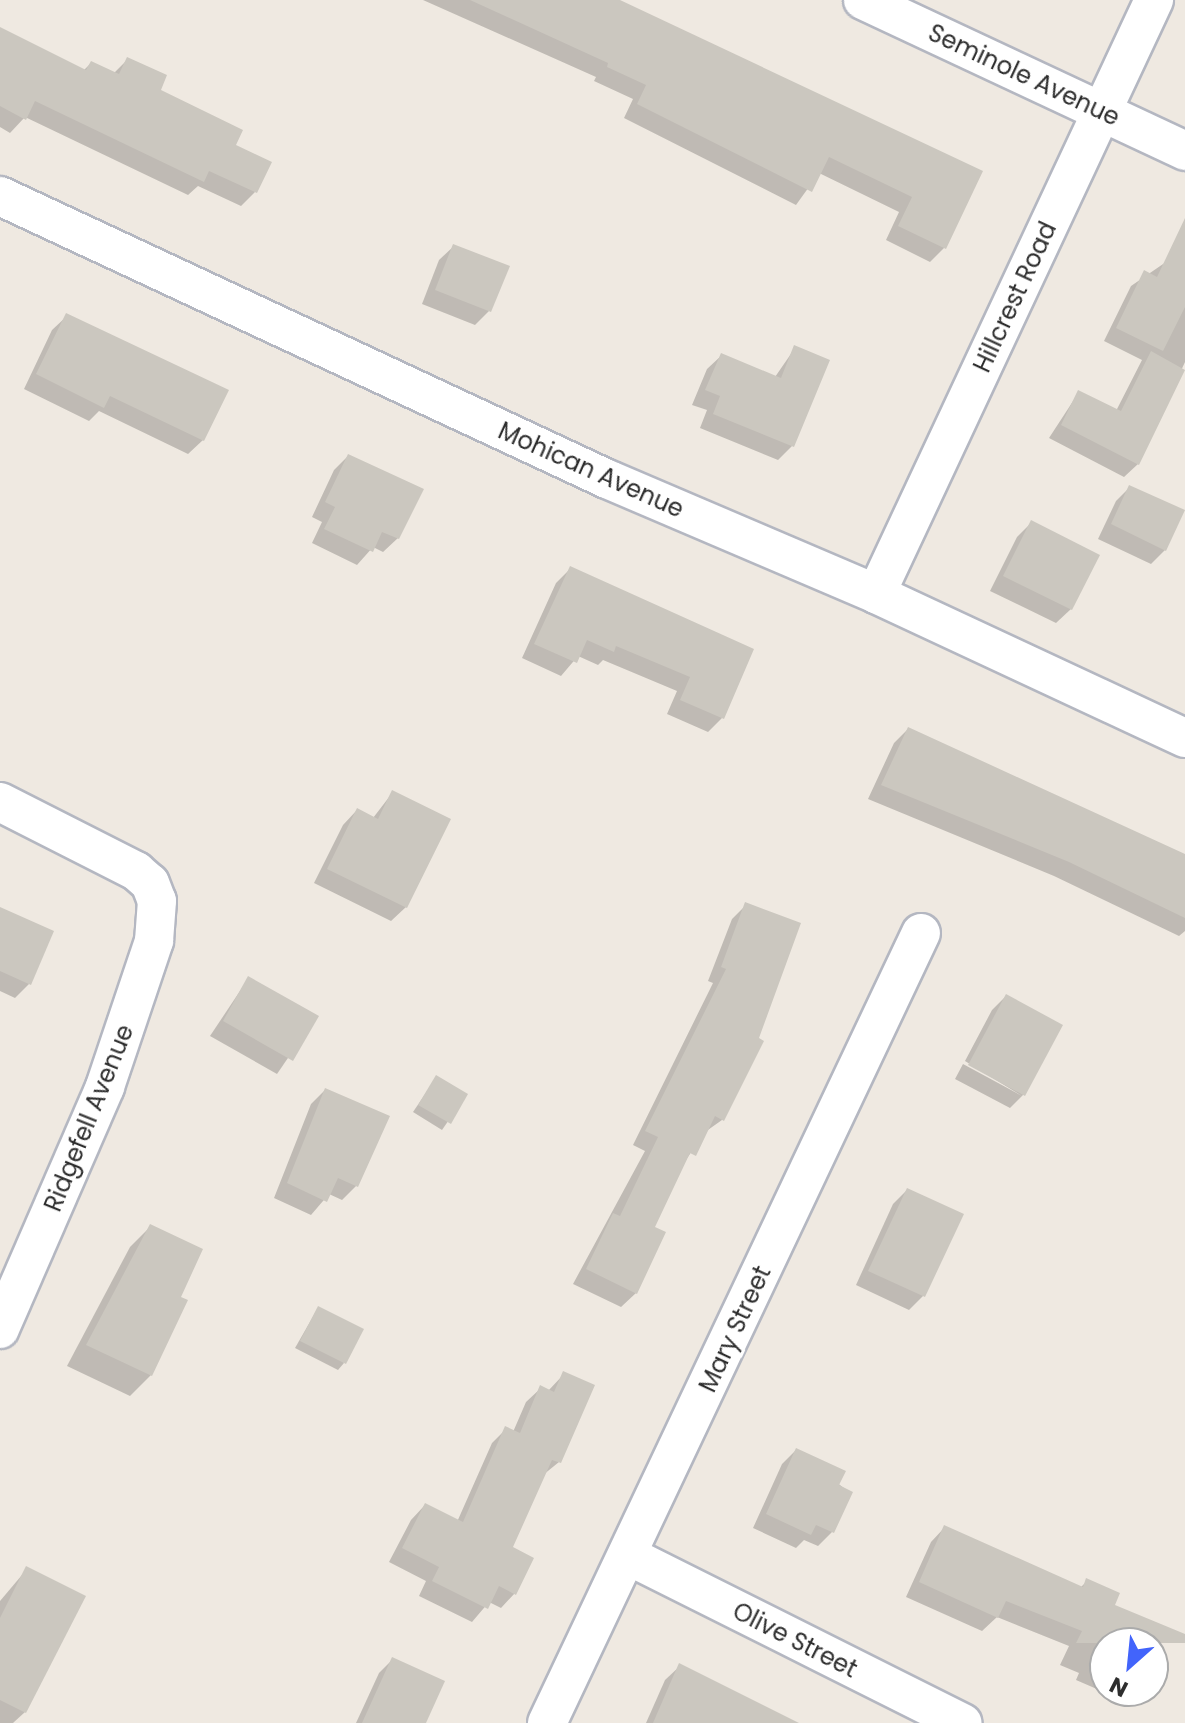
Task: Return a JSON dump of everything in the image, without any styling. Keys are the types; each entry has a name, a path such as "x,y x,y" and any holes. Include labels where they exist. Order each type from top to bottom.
{"street":[{"name":"Seminole Avenue","path":"863,0 1185,151"},
{"name":"Hillcrest Road","path":"876,594 1154,0"},
{"name":"Mohican Avenue","path":"0,196 607,479 876,594 1185,738"},
{"name":"Ridgefell Avenue","path":"0,802 136,871 150,883 157,901 150,955 105,1087 0,1329"},
{"name":"Mary Street","path":"547,1723 629,1556 921,933"},
{"name":"Olive Street","path":"629,1556 962,1723"}],"building":[{"path":"470,0 620,0 983,171 946,249 898,226 912,197 829,157 812,192 637,104 646,85 607,67 608,63"},
{"path":"0,27 86,70 91,61 119,74 127,57 167,75 161,90 243,130 236,145 272,162 257,193 209,171 204,182 35,101 26,120 0,106"},
{"path":"1185,218 1185,307 1163,351 1116,328 1144,270 1157,277"},
{"path":"453,244 510,266 491,312 435,290"},
{"path":"66,313 229,390 204,441 110,396 104,408 36,374"},
{"path":"794,345 830,360 794,447 713,414 720,396 705,390 721,353 781,378"},
{"path":"1151,351 1185,370 1139,465 1061,425 1078,390 1121,411"},
{"path":"348,454 424,489 399,539 382,532 373,552 324,529 335,507 325,502"},
{"path":"1129,485 1185,510 1166,551 1111,524"},
{"path":"1031,520 1100,555 1072,610 1003,576"},
{"path":"570,566 754,649 724,719 680,700 690,677 616,646 614,652 587,640 577,663 534,644"},
{"path":"908,727 1185,854 1185,918 1069,862 881,785"},
{"path":"392,790 451,819 407,908 327,869 357,808 378,819"},
{"path":"745,902 801,923 759,1038 764,1041 724,1121 715,1116 696,1156 690,1153 655,1227 666,1232 637,1294 586,1269 613,1213 620,1216 658,1137 645,1131 726,969 721,967"},
{"path":"0,907 54,931 31,985 0,971"},
{"path":"248,976 319,1016 293,1061 223,1021"},
{"path":"1006,994 1063,1025 1025,1096 968,1065"},
{"path":"436,1075 468,1094 451,1124 418,1105"},
{"path":"325,1088 390,1116 358,1187 338,1178 327,1202 287,1183"},
{"path":"907,1188 964,1214 925,1297 868,1271"},
{"path":"150,1224 203,1249 181,1297 188,1300 152,1376 86,1345"},
{"path":"318,1306 364,1329 346,1364 300,1341"},
{"path":"563,1371 595,1385 561,1463 552,1460 513,1547 534,1558 516,1595 499,1586 488,1609 432,1581 439,1567 402,1548 425,1503 463,1522 505,1426 520,1433 540,1385 554,1392"},
{"path":"796,1448 846,1471 839,1485 853,1492 834,1533 816,1525 811,1535 766,1514"},
{"path":"944,1525 1083,1587 1086,1578 1120,1593 1115,1605 1168,1627 1089,1627 1089,1643 1076,1643 1082,1631 1006,1601 998,1618 919,1582"},
{"path":"26,1566 86,1596 26,1713 0,1700 0,1618"},
{"path":"1169,1627 1185,1634 1185,1643 1169,1643"},
{"path":"392,1657 445,1681 426,1723 362,1723"},
{"path":"679,1663 799,1723 653,1723"}]}
